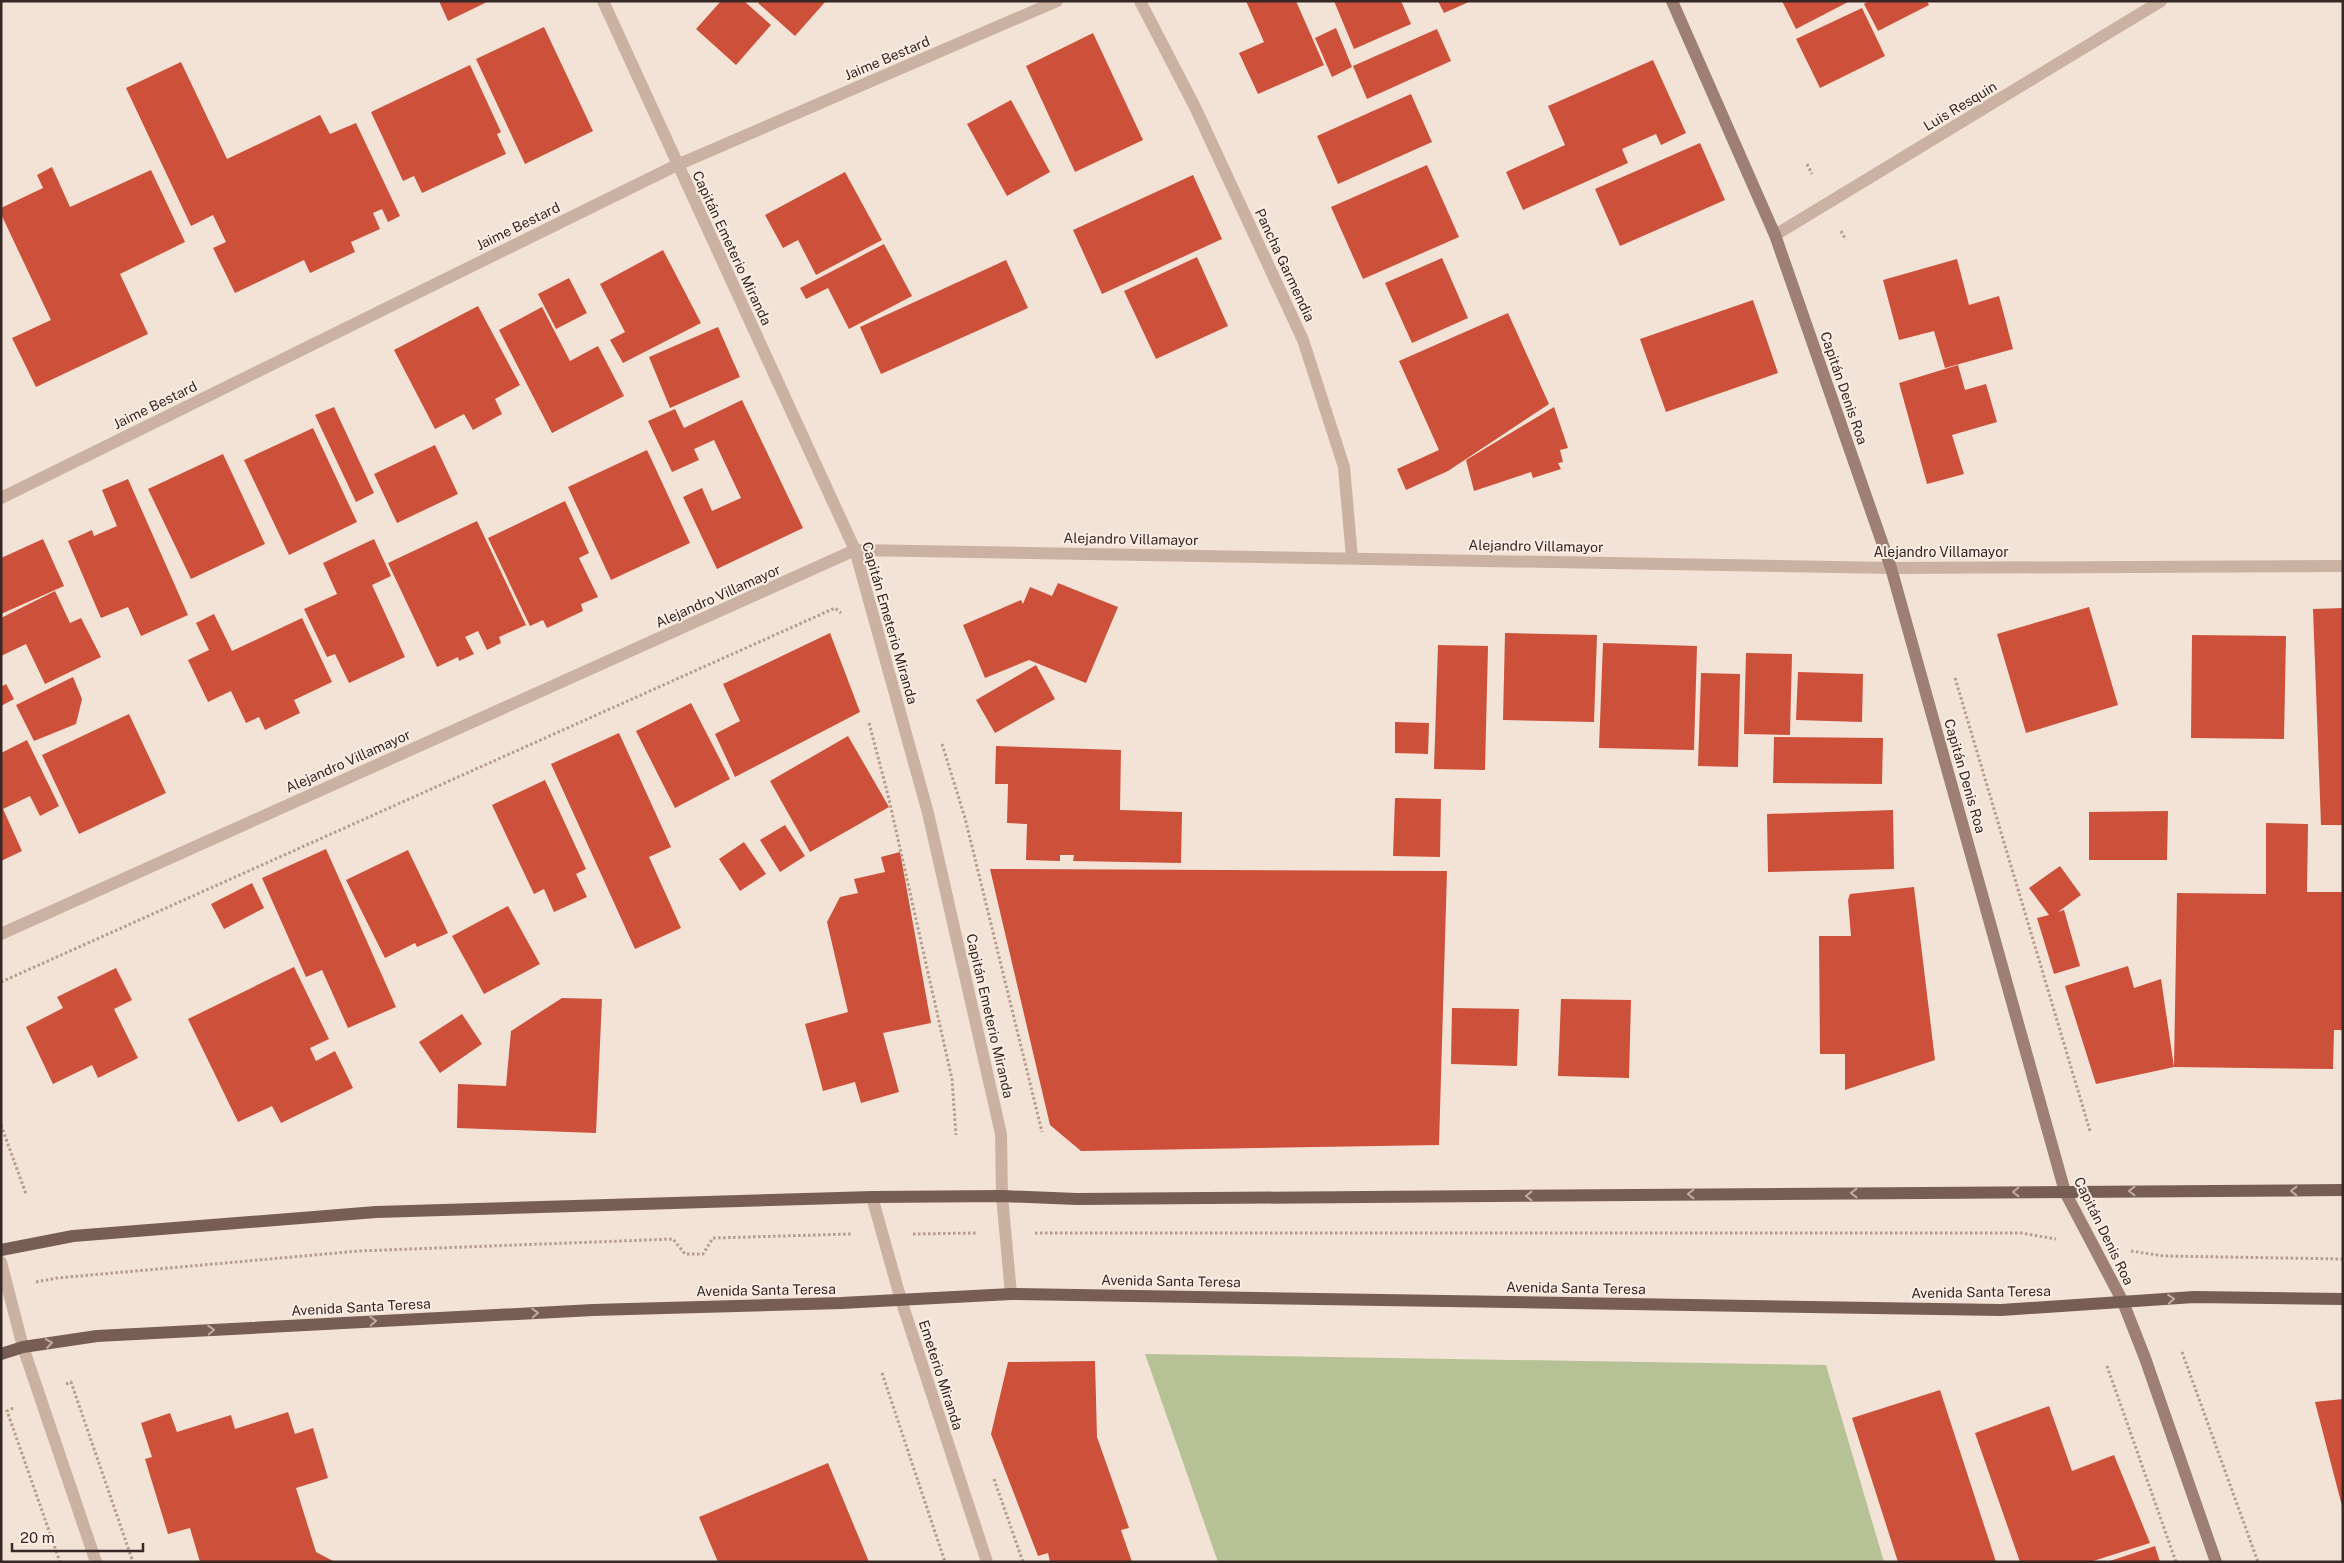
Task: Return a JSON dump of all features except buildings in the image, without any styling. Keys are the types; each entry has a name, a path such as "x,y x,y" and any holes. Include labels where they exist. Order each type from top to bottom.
{"main road":[{"name":"Capitán Denis Roa","path":"1672,1 1775,235 1891,568 2065,1192 2123,1302 2145,1358 2216,1562"},
{"path":"1,1250 73,1236 376,1212 872,1197 1002,1196 1078,1199 2343,1190"},
{"name":"Avenida Santa Teresa","path":"1,1354 23,1347 117,1335 593,1310 901,1300 1011,1294 2001,1310 2194,1297 2343,1299"}],"street":[{"name":"Capitán Emeterio Miranda","path":"603,1 855,550 928,813 1001,1134 1002,1196 1011,1294"},
{"name":"Jaime Bestard","path":"1,498 677,165 1057,1"},
{"name":"Pancha Garmendia","path":"1140,1 1195,106 1303,340 1344,467 1352,558"},
{"name":"Luis Resquin","path":"1775,235 2161,1"},
{"name":"Alejandro Villamayor","path":"1,934 855,550 1891,568 2343,566"},
{"name":"Emeterio Miranda","path":"872,1197 901,1300 987,1562"},
{"path":"1,1262 23,1347 96,1562"}],"path":[{"path":"1807,164 1812,174"},
{"path":"1841,231 1846,240"},
{"path":"1,982 835,608 840,611 843,621"},
{"name":"Capitán Denis Roa","path":"1955,676 2090,1131"},
{"path":"868,717 888,795 952,1080 956,1135"},
{"name":"Capitán Emeterio Miranda","path":"939,734 965,818 1042,1132"},
{"path":"1,1125 26,1194"},
{"path":"911,1234 956,1232"},
{"path":"1056,1234 2021,1233"},
{"path":"57,1278 359,1252 673,1239 685,1254 703,1254 713,1238 854,1234"},
{"path":"2164,1256 2343,1259"},
{"path":"2182,1352 2258,1562"},
{"path":"2107,1366 2176,1562"},
{"path":"882,1374 945,1562"},
{"path":"71,1382 133,1562"},
{"path":"7,1411 60,1562"}],"green space":[{"path":"1145,1354 1826,1365 1884,1562 1218,1562"}]}
